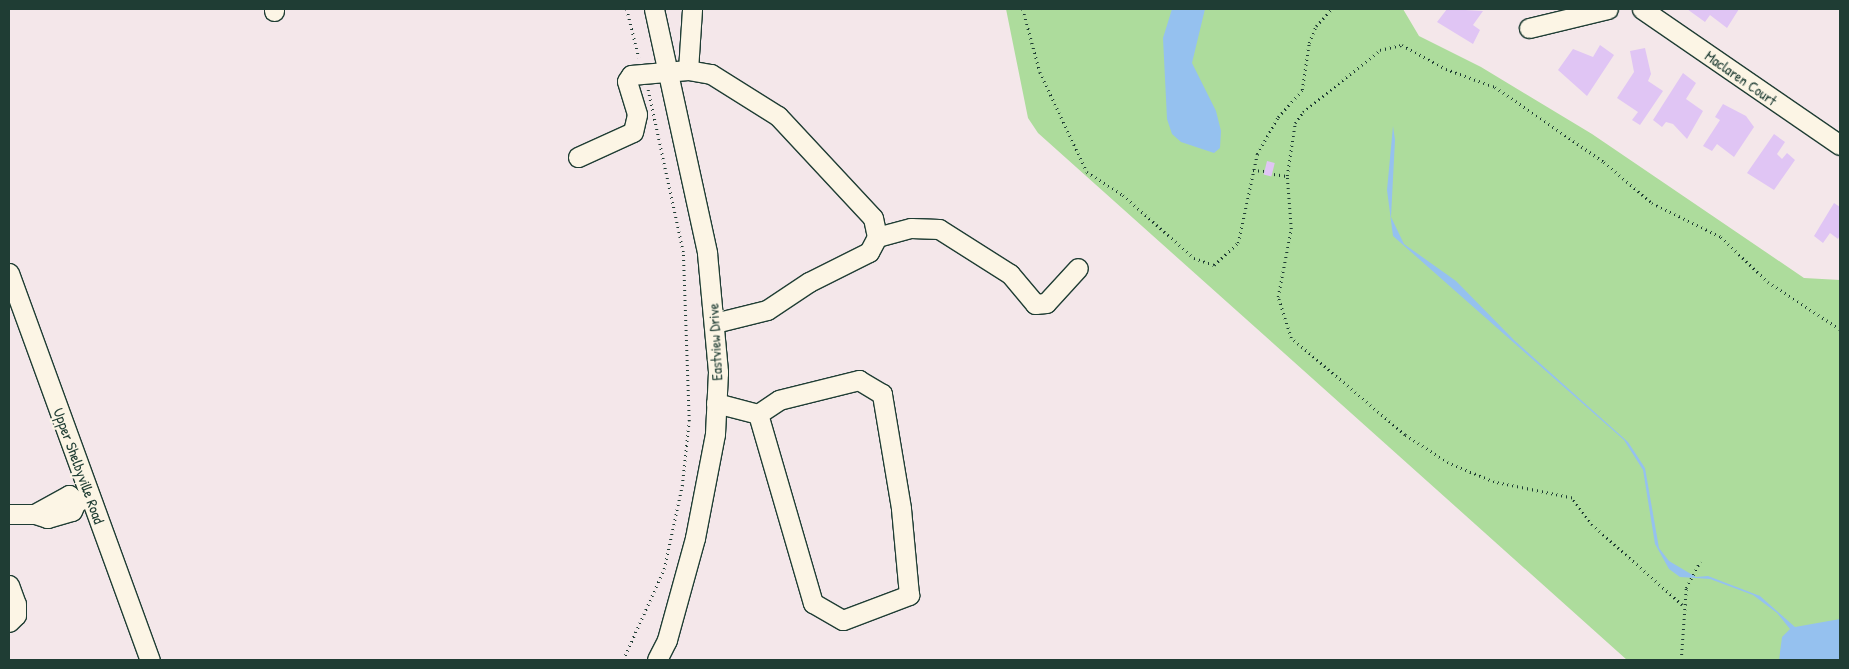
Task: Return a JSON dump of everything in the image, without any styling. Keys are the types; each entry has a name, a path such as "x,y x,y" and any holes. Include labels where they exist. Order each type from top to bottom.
{"street":[{"path":"688,70 692,9"},
{"path":"1529,28 1608,9"},
{"name":"Maclaren Court","path":"1642,9 1840,145"},
{"name":"Eastview Drive","path":"650,13 668,74 707,253 715,323 716,403 695,538 667,640 657,660"},
{"path":"578,157 633,132 636,104 627,81 631,75 668,74 688,70 711,74 778,116 873,218 877,237 869,252 809,282 774,306 715,323"},
{"path":"877,237 911,228 939,229 1010,274 1035,304 1046,303 1078,268"},
{"name":"Upper Shelbyville Road","path":"9,273 83,499 150,660"},
{"path":"716,403 758,414 779,400 859,380 882,394 901,508 909,595 843,620 813,603 758,414"},
{"path":"9,514 35,514 69,495 83,499"},
{"path":"9,585 16,604 16,616 9,622"}],"path":[{"path":"623,660 664,568 682,486 689,421 683,252 627,9"},
{"path":"1023,9 1040,72 1087,172 1123,195 1203,264 1219,263 1238,243 1252,170 1269,131 1302,90 1309,43 1316,26 1332,9"},
{"path":"1682,605 1592,526 1572,498 1494,482 1448,463 1406,435 1304,353 1285,327 1278,297 1291,229 1287,176 1292,135 1303,112 1380,50 1402,45 1446,69 1495,87 1604,162 1652,203 1721,237 1768,282 1840,329"},
{"path":"1252,170 1264,171"},
{"path":"1274,174 1287,176"},
{"path":"1680,660 1682,605 1686,588 1700,562"}],"green space":[{"path":"1006,9 1403,9 1419,36 1481,67 1592,134 1804,278 1840,280 1840,660 1627,660 1038,133 1028,118"}],"water":[{"path":"1172,9 1205,9 1192,63 1216,111 1221,131 1220,148 1214,153 1181,142 1172,134 1167,119 1163,38"},
{"path":"1393,126 1395,140 1391,217 1404,244 1456,281 1514,340 1628,442 1645,468 1659,548 1669,561 1696,577 1708,576 1760,596 1795,627 1840,619 1840,660 1779,660 1782,637 1790,629 1777,613 1753,595 1710,579 1680,577 1669,569 1655,544 1643,470 1624,440 1393,236 1387,190"}],"building":[{"path":"1447,9 1483,11 1473,25 1480,30 1473,44 1437,22"},
{"path":"1687,9 1739,9 1727,28 1710,15 1705,22"},
{"path":"1600,45 1614,55 1587,96 1558,70 1573,49 1593,57"},
{"path":"1645,48 1651,74 1648,81 1663,91 1640,125 1632,120 1638,112 1617,98 1634,72 1630,51"},
{"path":"1683,73 1696,83 1686,99 1703,111 1687,139 1673,124 1666,122 1662,127 1653,120"},
{"path":"1723,104 1746,116 1754,127 1734,157 1717,144 1712,151 1703,146 1720,120 1715,117"},
{"path":"1774,134 1785,142 1777,154 1782,159 1787,153 1795,160 1774,190 1747,173"},
{"path":"1267,161 1275,163 1271,177 1264,175"},
{"path":"1834,203 1840,207 1840,235 1838,239 1830,233 1823,243 1814,236"}]}
